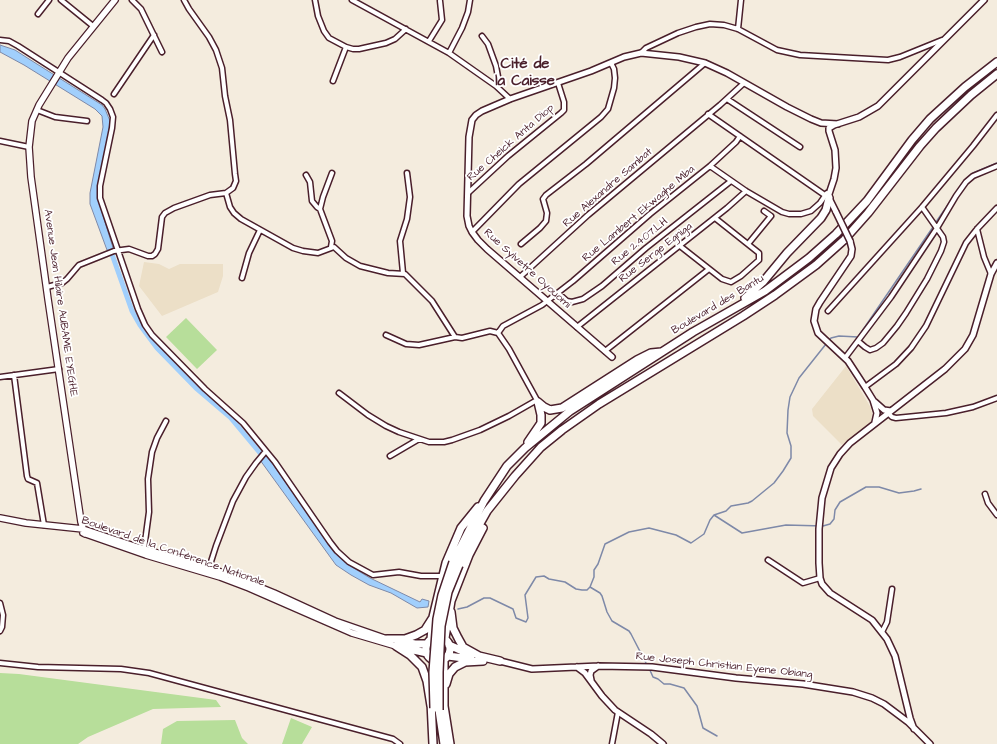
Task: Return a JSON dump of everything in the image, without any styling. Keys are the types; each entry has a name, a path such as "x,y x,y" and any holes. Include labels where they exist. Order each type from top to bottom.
{"highway":[{"name":"Boulevard des Bantu","path":"456,564 484,501 507,466 525,448 570,411 722,315 765,291 809,258 836,234 867,201 912,140 930,119 965,86 997,62"},
{"name":"Boulevard des Bantu","path":"456,564 491,506 541,447 562,430 634,382 749,312 816,265 844,240 878,201 920,146 946,118 997,74"},
{"path":"824,214 828,194"},
{"path":"722,315 763,282 787,253 824,214 831,210 836,212"},
{"path":"537,401 544,408 550,410 562,408 637,360 651,353 662,352"},
{"path":"525,448 541,423 542,419 537,401"},
{"path":"450,744 444,694 446,657 450,649 447,641 451,603 474,546 503,490"},
{"path":"438,744 429,655 429,641 433,617 442,576 461,528 471,514 484,501"},
{"path":"433,744 435,710 434,642 442,595 456,564"},
{"path":"451,603 453,628 458,638 463,647 482,659"},
{"path":"387,638 405,639 420,634 425,630 433,617"},
{"path":"387,638 415,644 429,641 438,636 465,653 482,659"},
{"path":"396,646 429,655 439,660 446,657 482,659 500,662"},
{"path":"396,646 414,659 424,671 444,744"},
{"path":"444,694 449,674 455,667 465,662 482,659"}],"main road":[{"path":"58,73 115,0"},
{"name":"Avenue Jean Hilaire AUBAME EYEGHE","path":"58,73 32,121 28,147 31,178 84,531"},
{"path":"0,518 44,525"},
{"name":"Boulevard de la Conférence Nationale","path":"44,525 74,528 78,532 84,531 210,568 268,591 335,621 387,638"},
{"name":"Boulevard de la Conférence Nationale","path":"84,531 146,555 220,577 352,633 396,646"}],"street":[{"path":"38,14 49,0"},
{"path":"61,0 94,26"},
{"path":"132,0 141,9 162,52"},
{"path":"47,286 63,282 79,265 115,251 127,249 134,250 150,257 157,252 162,218 168,210 210,195 226,193 233,188 236,180 230,120 225,96 222,68 216,50 209,37 184,0"},
{"path":"315,0 318,16 324,31 329,38 346,47 353,49 386,43 395,39 406,29"},
{"path":"352,0 449,52 496,86 510,99"},
{"path":"429,41 442,20 440,0"},
{"path":"449,52 462,28 468,12 470,0"},
{"path":"738,29 742,0"},
{"path":"710,166 746,192 782,212 795,215 811,211 828,194 834,179 836,168 835,150 829,128 854,120 874,109 984,0"},
{"path":"642,53 646,48 678,33 696,27 718,24 738,29 777,50 792,54 866,59 894,59 944,40"},
{"path":"114,94 154,35"},
{"path":"482,36 488,44 496,66 499,82 496,86"},
{"path":"0,40 14,43 106,103 112,113 112,128 100,194 101,202 115,251 148,330 205,390 238,418 266,451 330,542 349,562 373,575 399,572 421,576 442,576"},
{"path":"333,81 346,47"},
{"name":"Rue Sylvetre Oyouomi","path":"612,357 547,302 478,240 472,232 467,216 469,137 472,120 482,111 510,99 558,83 624,57 642,53 679,57 705,63 720,69 795,112 817,122"},
{"path":"472,232 519,184 601,117 608,109 614,88 615,78 614,69 611,63"},
{"path":"521,244 546,221 543,199 546,195 586,164 705,63"},
{"name":"Rue Cheick Anta Diop","path":"468,193 508,156 564,110 564,102 558,83"},
{"path":"744,83 708,114 828,194 850,241 852,250 851,256 816,309 814,321 818,333 845,358 873,400 877,413 877,418 874,423"},
{"path":"727,99 800,147"},
{"path":"37,110 55,117 88,121"},
{"name":"Rue Alexandre Sambat","path":"520,277 606,200 708,114"},
{"path":"828,311 922,207 997,115"},
{"path":"817,122 838,124"},
{"path":"817,122 824,127 831,137"},
{"name":"Rue Lambert Ekwaghe Mba","path":"498,333 503,326 547,302 650,214 710,166 736,142 740,136"},
{"path":"0,141 28,147"},
{"path":"845,358 892,297 966,182 973,176 997,166"},
{"path":"226,193 234,213 248,224 293,248 321,253 331,247 332,241 320,209 332,173"},
{"path":"403,273 400,241 407,219 410,197 407,173"},
{"path":"306,175 310,182 312,201 316,207 320,209"},
{"name":"Rue 2.407.LH","path":"558,293 567,301 572,302 583,299 602,286 646,248 731,181"},
{"name":"Rue Serge Egniga","path":"577,327 746,192"},
{"path":"858,341 870,350 876,348 897,326 927,278 944,246 943,237 922,207"},
{"path":"865,387 896,364 911,348 926,326 966,243 997,208"},
{"path":"748,244 771,216 764,211"},
{"path":"680,246 722,279 731,282 759,260 760,257 757,251 714,218"},
{"path":"977,229 984,257 991,274"},
{"path":"242,278 249,253 260,230"},
{"path":"331,247 334,247 360,266 388,273 403,273 408,276 432,301 455,338"},
{"path":"914,729 895,656 888,639 867,616 835,597 826,589 820,578 819,522 822,498 831,468 840,454 850,443 945,369 965,349 976,328 991,274 997,263"},
{"path":"606,351 709,269"},
{"path":"339,393 368,415 386,426 429,442 444,442 460,438 480,430 537,401 509,349 498,333 490,331 462,338 419,345 406,344 386,334"},
{"path":"0,377 59,369"},
{"path":"14,375 27,476 28,480 37,483 44,525"},
{"path":"873,400 884,410 889,412 892,417 896,418 946,413 973,407 997,398"},
{"path":"144,549 149,512 148,480 152,452 157,438 166,421"},
{"path":"390,456 419,439"},
{"path":"210,568 216,546 233,500 246,477 266,451"},
{"path":"985,494 988,503 997,516"},
{"path":"768,560 804,583 820,578"},
{"path":"882,632 887,622 892,589"},
{"path":"0,603 3,624 0,631"},
{"name":"Rue Joseph Christian Eyene Obiang","path":"500,662 532,669 599,666 645,666 736,678 803,684 853,692 878,700 896,713 930,744"},
{"path":"0,664 38,667 121,669 149,673 393,739 400,744"},
{"path":"592,683 590,675 591,671 599,666"},
{"path":"576,667 585,673 606,701 618,712 663,744"},
{"path":"896,713 904,714 908,710 908,707"},
{"path":"612,744 618,712"}],"shaded area":[{"path":"144,262 159,264 169,269 180,264 223,264 223,276 218,292 162,316 139,286"},
{"path":"846,366 871,408 872,414 871,422 842,445 813,416 812,409"}],"green space":[{"path":"186,318 217,350 197,369 166,337"},
{"path":"0,673 19,674 216,700 221,707 153,709 88,737 78,744 0,744"},
{"path":"291,718 312,727 302,744 282,744"},
{"path":"235,720 242,738 248,744 161,744 163,729 177,721"}],"water":[{"path":"0,45 15,50 102,105 105,109 110,121 98,193 101,209 113,248 107,250 90,204 90,193 103,127 102,116 95,109 24,65 0,52"},
{"path":"265,453 329,544 347,564 370,578 420,602 422,599 429,601 428,607 417,608 391,593 369,585 336,565 260,460"}],"waterway":[{"path":"967,178 973,173 997,163"},
{"path":"956,193 962,184"},
{"path":"936,222 954,196"},
{"path":"829,340 839,336 858,337 933,227"},
{"path":"108,243 132,311 140,325 157,348 196,388 230,417 260,453"},
{"path":"714,515 726,511 731,506 752,501 774,483 783,471 791,458 791,446 787,433 790,397 799,378 826,344"},
{"path":"458,609 467,607 484,598 490,598 513,609 516,618 526,622 528,618 525,595 536,577 544,576 549,579 565,582 576,589 587,590 590,587 594,577 594,570 598,564 605,544 629,532 649,528 676,535 691,543 704,534 710,520 714,515 742,533 786,525 823,526 830,524 834,519 835,510 840,502 866,487 879,487 899,493 921,489"},
{"path":"590,587 602,596 607,612 612,621 629,631 647,665"},
{"path":"649,668 653,677 664,684 684,688 697,706 703,728 717,736"}],"district":[{"name":"Cité de la Caisse","path":"525,74"}]}
